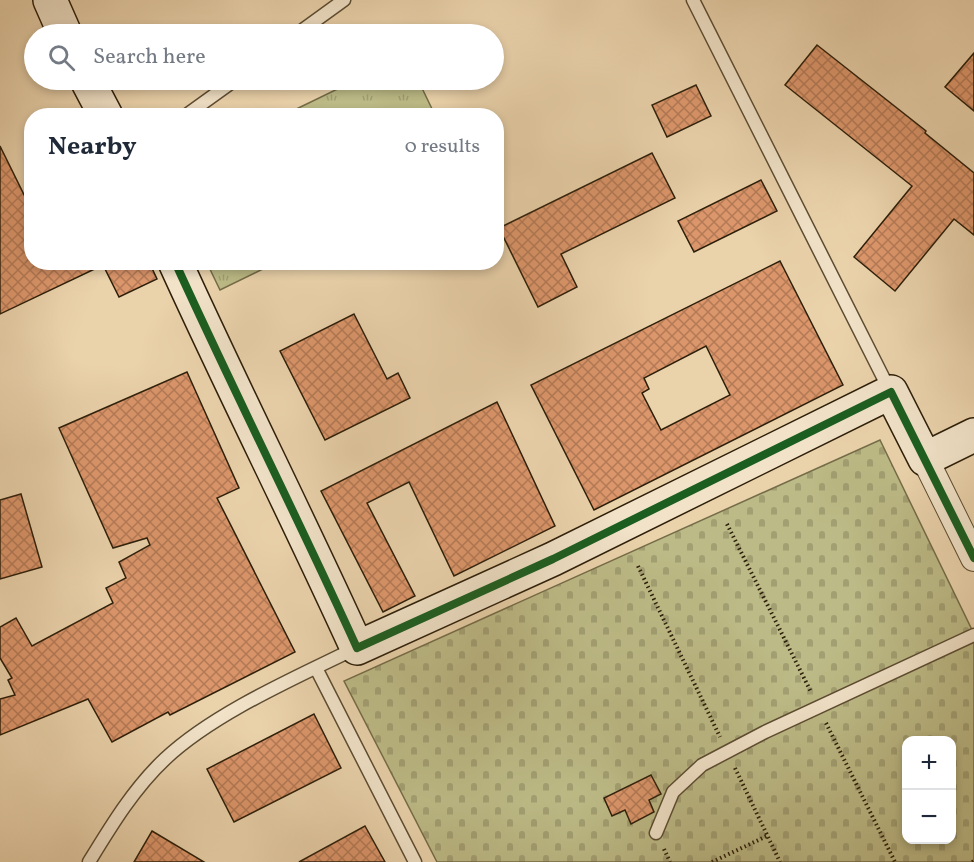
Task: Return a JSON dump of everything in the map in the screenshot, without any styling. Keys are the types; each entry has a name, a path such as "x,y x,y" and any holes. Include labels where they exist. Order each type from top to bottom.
{"street":[{"path":"50,0 61,24"},
{"path":"92,90 102,108"},
{"path":"179,270 357,648 553,559 891,392 974,558"},
{"path":"925,459 974,435"}],"lane":[{"path":"311,24 344,0"},
{"path":"693,0 891,392"},
{"path":"196,108 221,90"},
{"path":"656,833 673,792 702,765 765,732 974,635"},
{"path":"88,862 111,825 142,783 165,759 198,731 357,648"},
{"path":"316,668 415,862"}],"path":[{"path":"638,566 780,862"},
{"path":"712,862 767,836"}],"green space":[{"path":"335,90 423,90 432,108 298,108"},
{"path":"210,270 261,270 220,290"},
{"path":"880,440 974,634 974,862 437,862 344,681"}],"building":[{"path":"817,45 926,131 925,133 974,173 974,235 954,219 895,291 854,257 912,186 785,85"},
{"path":"974,53 974,111 945,87"},
{"path":"696,85 711,116 667,137 652,105"},
{"path":"0,146 24,195 24,270 92,270 0,314"},
{"path":"652,153 675,198 561,254 577,287 538,307 504,238 504,226"},
{"path":"761,180 777,211 694,252 678,221"},
{"path":"780,261 843,385 594,510 531,385","holes":["706,346 730,395 661,430 642,393 649,389 644,378"]},
{"path":"106,270 153,270 157,279 119,297"},
{"path":"354,314 387,379 398,373 410,398 325,440 280,351"},
{"path":"187,372 239,488 217,498 295,652 170,715 168,712 112,742 88,699 0,735 0,699 15,695 8,680 12,678 0,658 0,627 16,618 32,646 113,603 106,588 126,578 119,562 150,545 147,538 113,548 59,428"},
{"path":"497,402 555,526 454,576 409,482 367,503 415,596 383,612 321,491"},
{"path":"21,494 42,567 0,579 0,500"},
{"path":"314,714 341,768 234,822 207,769"},
{"path":"651,775 661,794 649,800 654,812 631,824 625,810 612,816 604,798"},
{"path":"365,826 385,862 299,862"},
{"path":"152,831 204,862 134,862"}],"cycle path":[{"path":"179,270 357,648 553,559 891,392 974,558"}]}
